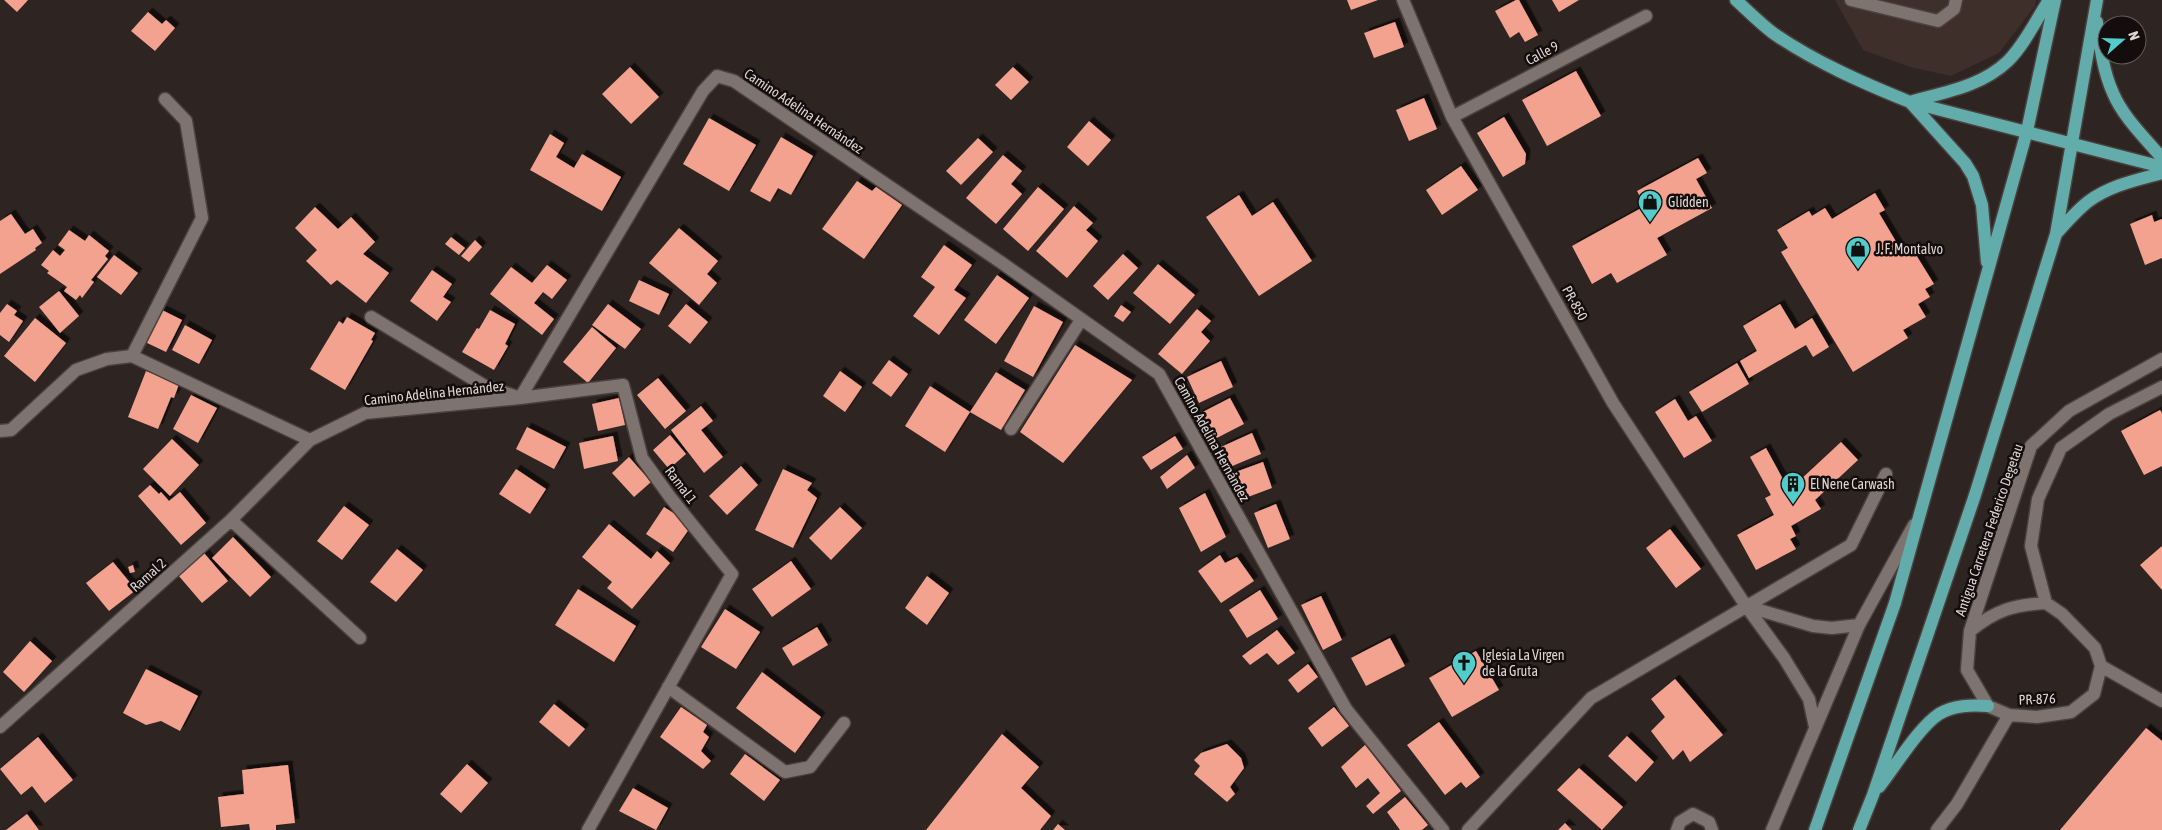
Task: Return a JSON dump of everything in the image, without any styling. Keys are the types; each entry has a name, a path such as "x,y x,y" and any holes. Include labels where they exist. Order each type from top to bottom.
{"main road":[{"path":"1736,0 1781,37 1874,88 1910,102 2072,142 2162,167"},
{"path":"1910,102 1970,85 1991,74 2008,60 2019,47 2049,0"},
{"path":"1815,830 1895,603 2026,131 2054,0"},
{"path":"1859,830 1974,495 2056,234 2096,5"},
{"path":"2096,5 2106,77 2113,94 2120,107 2162,158"},
{"path":"1910,102 1965,164 1973,176 1982,204 1988,271"},
{"path":"2056,234 2088,201 2119,184 2162,172"},
{"path":"1872,795 1920,733 1938,715 1966,705 1988,706"}],"street":[{"name":"PR-850","path":"1403,0 1452,117 1613,402 1746,606 1784,658 1809,699 1815,727"},
{"path":"1850,0 1938,20 1954,9 1956,0"},
{"name":"Calle 9","path":"1452,117 1646,16"},
{"name":"Camino Adelina Hernández","path":"310,440 365,413 520,398 703,91 717,76 734,81 1002,263 1159,374 1346,710 1443,830"},
{"path":"132,356 202,218 186,121 165,100"},
{"name":"Ramal 1","path":"371,317 483,385 520,398 624,385 642,458 670,497 732,574 588,830"},
{"path":"1011,429 1081,320"},
{"path":"0,431 11,430 76,370 107,359 132,356 310,440"},
{"name":"Antigua Carretera Federico Degetau","path":"1970,631 2031,446 2069,411 2162,359"},
{"path":"2046,603 2031,546 2038,499 2061,448 2109,414 2162,387"},
{"name":"Ramal 2","path":"0,727 230,520 310,440"},
{"path":"1468,830 1592,698 1851,546 1886,474"},
{"path":"1772,830 1859,624 1920,513"},
{"path":"230,520 360,638"},
{"path":"1988,706 1967,670 1970,631 1989,616 2021,604 2046,603 2062,614 2095,648 2101,666 2161,699"},
{"path":"1746,606 1813,626 1832,628 1859,624"},
{"name":"PR-876","path":"1988,706 2009,715 2037,716 2071,712 2094,694 2101,666"},
{"path":"668,687 785,772 810,767 844,723"},
{"path":"1937,830 1957,804 2009,715"},
{"path":"1677,830 1680,822 1693,814 1709,822 1712,830"}],"shaded area":[{"path":"1835,0 2036,0 2035,6 1999,53 1951,76 1910,67 1863,50"}],"building":[{"path":"4,0 28,0 17,12"},
{"path":"1347,0 1378,0 1351,10"},
{"path":"1519,0 1538,35 1525,42 1519,32 1510,38 1495,11"},
{"path":"1552,0 1579,0 1559,12"},
{"path":"148,12 162,24 166,20 175,28 155,51 131,31"},
{"path":"1395,22 1404,47 1374,58 1364,33"},
{"path":"630,67 659,97 631,124 602,94"},
{"path":"1013,67 1029,82 1011,100 995,85"},
{"path":"1576,71 1601,116 1547,146 1522,100"},
{"path":"1424,98 1437,129 1409,141 1396,110"},
{"path":"1504,117 1526,154 1525,164 1503,177 1477,133"},
{"path":"709,118 756,145 729,191 683,164"},
{"path":"1089,121 1111,140 1088,166 1067,147"},
{"path":"550,134 564,143 556,157 574,168 582,154 621,177 602,211 530,170"},
{"path":"781,137 813,156 791,195 778,188 770,202 750,191"},
{"path":"978,138 993,152 961,185 946,171"},
{"path":"1003,155 1022,171 1011,184 1022,194 996,224 966,198"},
{"name":"Glidden","path":"1698,158 1707,173 1696,179 1712,208 1657,238 1667,255 1617,283 1611,273 1592,284 1572,246 1645,206 1637,191"},
{"path":"1461,166 1478,190 1442,215 1426,190"},
{"path":"857,181 872,191 876,187 902,205 864,259 822,229"},
{"path":"1038,187 1064,209 1028,251 1003,229"},
{"name":"J. F. Montalvo","path":"1875,193 1885,210 1879,213 1904,255 1913,250 1934,284 1925,289 1930,297 1918,304 1926,317 1903,330 1908,338 1853,372 1781,252 1788,248 1777,230 1809,211 1812,216 1825,208 1832,219"},
{"path":"1239,195 1252,216 1273,202 1312,261 1259,296 1206,217"},
{"path":"1074,206 1093,223 1086,230 1098,241 1067,278 1036,251"},
{"path":"315,207 338,229 351,217 375,242 363,254 389,273 366,303 337,280 331,285 306,261 317,250 295,228"},
{"path":"11,214 25,234 33,229 42,243 35,248 36,250 0,274 0,221"},
{"path":"2152,215 2154,222 2162,219 2162,258 2145,265 2130,224"},
{"path":"679,228 718,261 707,274 717,283 699,305 649,263"},
{"path":"69,230 85,241 89,235 109,251 105,256 108,259 91,280 94,282 82,298 80,295 76,300 64,291 67,287 47,273 49,271 41,265 53,250 60,256 65,250 58,245"},
{"path":"451,237 465,248 459,255 445,244"},
{"path":"475,240 482,247 469,262 461,256"},
{"path":"944,245 972,265 954,290 966,298 939,335 913,316 935,287 921,277"},
{"path":"1123,254 1138,268 1108,300 1093,286"},
{"path":"114,255 138,273 121,295 97,277"},
{"path":"1158,264 1195,295 1170,324 1133,293"},
{"path":"547,265 567,280 552,299 543,292 534,303 554,319 542,335 490,294 511,267 532,283"},
{"path":"432,270 452,284 443,297 451,302 437,321 410,301"},
{"path":"997,275 1029,298 996,344 964,320"},
{"path":"639,280 669,294 659,315 629,301"},
{"path":"59,291 79,316 60,333 39,307"},
{"path":"7,304 17,311 14,315 23,321 9,342 0,335 0,313"},
{"path":"608,304 641,329 625,349 592,325"},
{"path":"686,304 708,322 690,344 668,326"},
{"path":"1780,304 1795,329 1812,318 1829,347 1813,357 1806,345 1749,378 1740,361 1757,351 1743,326"},
{"path":"1121,305 1131,312 1123,322 1114,316"},
{"path":"1034,306 1063,322 1033,377 1004,361"},
{"path":"1197,309 1211,321 1201,332 1210,341 1182,374 1158,354"},
{"path":"162,310 182,320 166,352 145,342"},
{"path":"490,310 515,324 505,344 508,346 494,370 462,352"},
{"path":"347,317 375,333 371,340 373,341 345,390 310,369 339,321 343,324"},
{"path":"35,318 66,343 35,382 4,356"},
{"path":"185,325 212,340 199,364 172,350"},
{"path":"592,327 616,348 588,383 563,362"},
{"path":"1075,345 1132,380 1063,463 1020,432"},
{"path":"889,360 908,374 891,397 872,383"},
{"path":"1221,361 1233,387 1199,403 1187,377"},
{"path":"1737,363 1749,384 1702,412 1689,392"},
{"path":"146,371 179,384 174,398 171,397 158,429 128,417"},
{"path":"840,371 862,387 845,412 823,396"},
{"path":"996,372 1025,390 1001,430 970,412"},
{"path":"658,378 686,411 665,429 637,395"},
{"path":"930,386 970,412 945,452 905,426"},
{"path":"191,395 217,408 198,443 173,429"},
{"path":"619,398 625,425 598,431 592,404"},
{"path":"1230,398 1244,424 1211,441 1197,415"},
{"path":"1675,399 1688,421 1696,416 1712,441 1684,458 1655,412"},
{"path":"701,406 713,421 701,430 723,457 704,473 671,430"},
{"path":"2160,410 2162,413 2162,466 2144,475 2121,431"},
{"path":"527,427 566,447 554,469 516,449"},
{"path":"1252,433 1261,454 1230,467 1221,447"},
{"path":"670,435 686,454 669,469 653,450"},
{"path":"613,436 618,461 584,469 579,443"},
{"path":"1175,436 1183,449 1151,470 1142,457"},
{"path":"172,439 199,465 170,496 143,469"},
{"name":"El Nene Carwash","path":"1841,442 1858,460 1815,500 1821,509 1791,526 1796,536 1790,539 1796,549 1756,570 1737,535 1774,515 1765,498 1771,495 1750,457 1766,448 1785,483 1795,478 1798,482"},
{"path":"1187,455 1195,468 1167,489 1160,477"},
{"path":"629,457 651,482 634,497 612,473"},
{"path":"1263,462 1272,488 1240,500 1230,474"},
{"path":"741,466 758,485 727,515 709,496"},
{"path":"516,469 546,489 530,514 499,494"},
{"path":"783,469 812,483 807,490 817,498 793,548 755,530"},
{"path":"150,485 159,494 161,492 169,501 180,492 206,523 181,545 138,496"},
{"path":"1205,493 1226,537 1201,552 1179,508"},
{"path":"1276,504 1290,539 1268,548 1254,513"},
{"path":"344,506 369,525 342,560 317,541"},
{"path":"664,507 692,525 673,552 646,534"},
{"path":"840,507 862,528 831,560 809,538"},
{"path":"609,524 651,559 657,551 670,563 632,609 607,588 612,582 582,557"},
{"path":"1670,529 1701,569 1676,588 1646,548"},
{"path":"233,537 271,577 250,597 212,558"},
{"path":"2162,546 2162,590 2140,565"},
{"path":"397,549 423,570 396,602 370,582"},
{"path":"204,553 228,581 202,603 178,575"},
{"path":"1220,555 1225,563 1237,557 1254,581 1221,603 1198,571"},
{"path":"791,561 811,589 772,617 752,589"},
{"path":"113,562 136,590 109,611 86,583"},
{"path":"133,565 135,572 130,573 128,567"},
{"path":"927,576 949,593 927,625 905,608"},
{"path":"578,589 636,626 614,662 555,625"},
{"path":"1260,590 1278,619 1247,638 1229,610"},
{"path":"1321,596 1342,640 1323,650 1301,605"},
{"path":"725,609 760,632 736,669 701,647"},
{"path":"817,627 828,645 793,666 782,648"},
{"path":"1277,630 1295,653 1278,665 1267,653 1250,665 1242,656"},
{"path":"1390,638 1405,666 1366,686 1351,658"},
{"path":"30,641 52,661 24,692 3,672"},
{"name":"Iglesia La Virgen de la Gruta","path":"1476,651 1499,690 1452,717 1429,678"},
{"path":"1308,664 1318,677 1298,693 1288,680"},
{"path":"146,669 198,696 180,731 161,721 146,725 123,713"},
{"path":"762,672 821,717 795,753 736,708"},
{"path":"1675,679 1723,735 1690,762 1683,750 1673,760 1651,731 1665,717 1651,699"},
{"path":"554,704 585,729 569,747 539,722"},
{"path":"681,707 707,725 703,732 709,737 701,751 711,761 703,769 660,737"},
{"path":"1334,707 1349,726 1322,747 1308,728"},
{"path":"1439,722 1480,777 1466,788 1461,782 1445,795 1407,745"},
{"path":"2146,728 2162,741 2162,830 2060,830"},
{"path":"1002,734 1039,767 1021,788 1051,816 1040,830 926,830"},
{"path":"1627,736 1654,762 1636,782 1608,756"},
{"path":"38,737 73,780 45,803 32,786 21,795 0,769"},
{"path":"1227,744 1241,758 1244,768 1230,787 1235,794 1227,802 1194,774 1200,766 1194,760 1201,753"},
{"path":"1365,745 1401,791 1373,814 1366,806 1380,793 1368,778 1356,788 1341,767"},
{"path":"745,754 780,780 764,801 730,774"},
{"path":"467,764 488,783 461,813 440,794"},
{"path":"288,765 295,823 276,825 276,830 250,830 249,824 221,827 218,797 244,794 242,770"},
{"path":"1579,768 1623,807 1602,830 1557,790"},
{"path":"633,788 668,808 656,830 619,811"},
{"path":"1405,797 1428,825 1422,830 1400,830 1387,812"},
{"path":"27,814 39,830 6,830"},
{"path":"1565,823 1572,830 1558,830"},
{"path":"1058,824 1065,830 1053,830"}],"place":[{"name":"Glidden","path":"1650,223"},
{"name":"J. F. Montalvo","path":"1858,270"},
{"name":"El Nene Carwash","path":"1793,505"},
{"name":"Iglesia La Virgen de la Gruta","path":"1464,684"}]}
